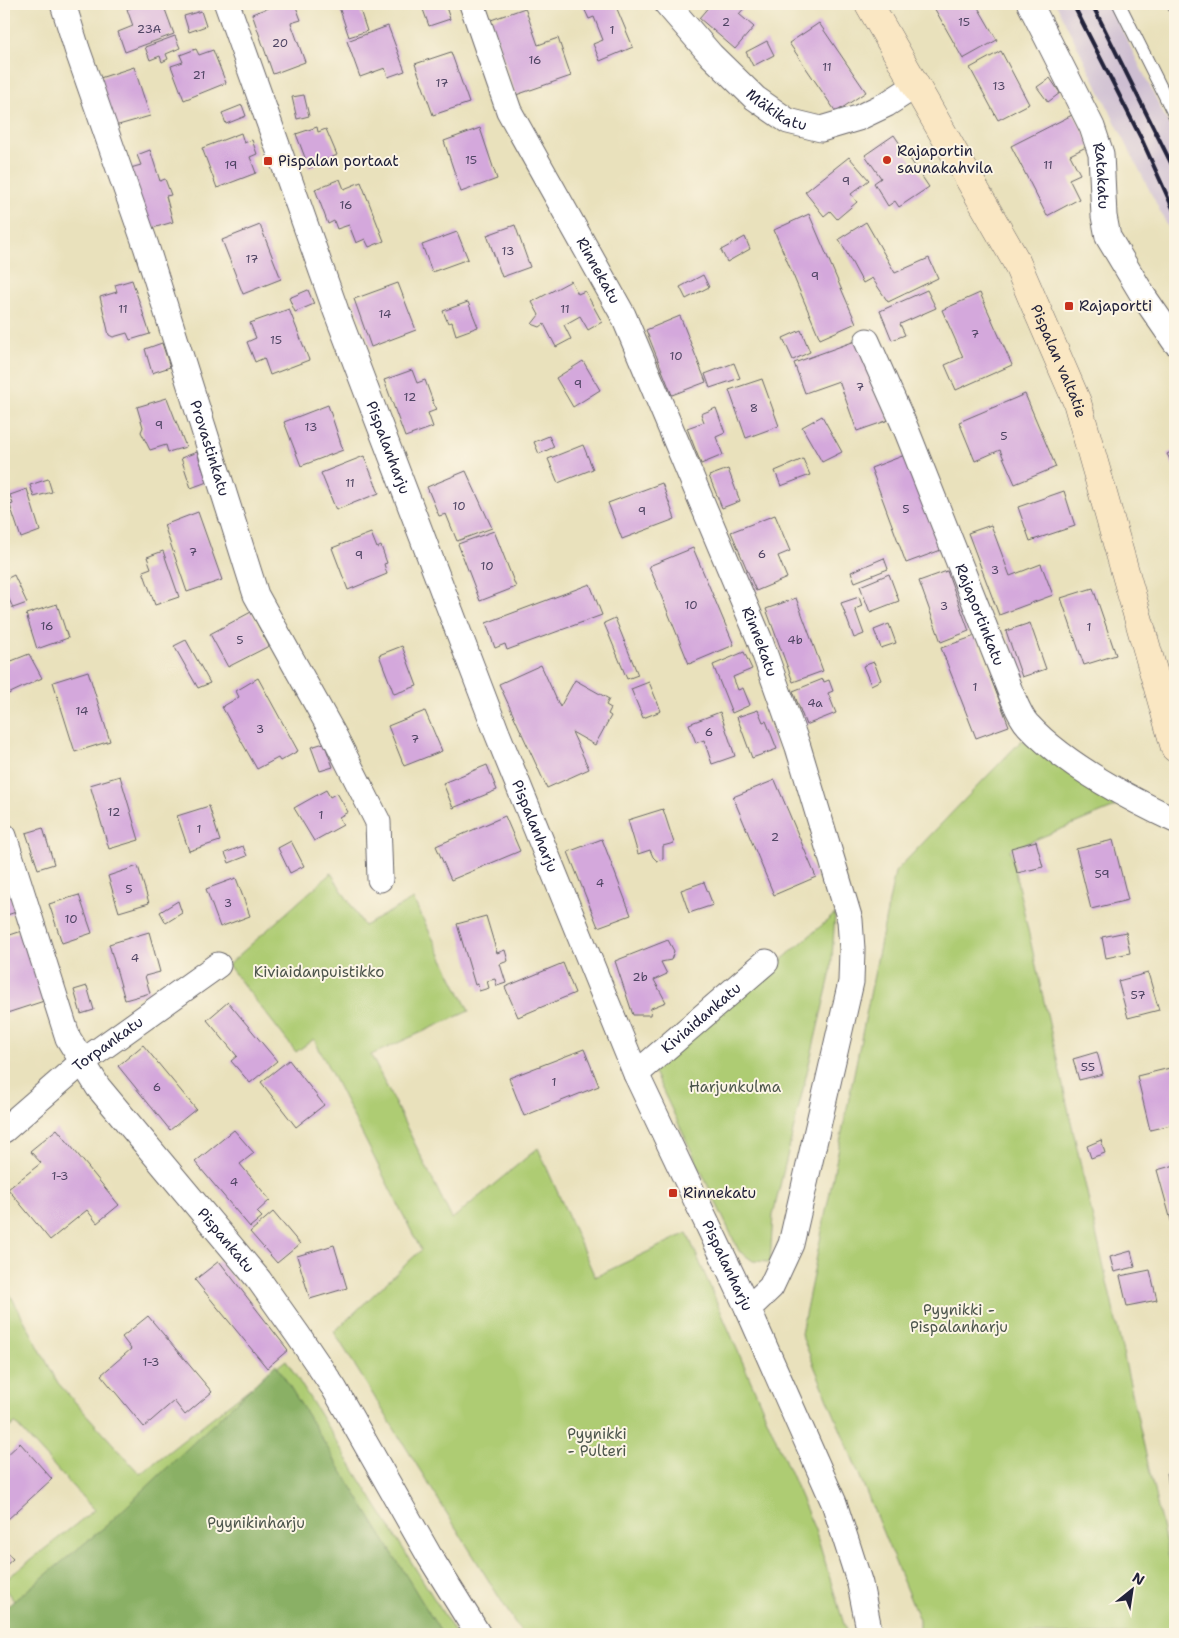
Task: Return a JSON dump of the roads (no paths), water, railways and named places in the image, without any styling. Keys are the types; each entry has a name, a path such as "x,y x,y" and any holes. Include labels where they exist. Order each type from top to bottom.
{"main road":[{"name":"Pispalan valtatie","path":"869,4 1016,261 1077,402 1175,748"}],"street":[{"name":"Provastinkatu","path":"63,4 146,246 256,595 336,737 378,822 380,878"},
{"name":"Pispalanharju","path":"227,4 336,310 498,733 636,1074 748,1309 834,1503 860,1584 870,1634"},
{"name":"Rinnekatu","path":"472,4 509,111 623,315 758,638 798,747 850,920 852,948 850,982 791,1244 771,1287 748,1309"},
{"name":"Mäkikatu","path":"667,4 711,56 755,98 788,121 821,130 858,118 887,104 915,86"},
{"name":"Ratakatu","path":"1030,4 1095,136 1101,154 1104,216 1108,236 1144,297 1175,342"},
{"name":"Rajaportinkatu","path":"867,341 906,429 1010,691 1027,724 1065,756 1128,798 1175,820"},
{"name":"Pispankatu","path":"4,836 68,1038 81,1063 98,1087 260,1280 334,1388 430,1557 478,1634"},
{"name":"Kiviaidankatu","path":"636,1074 766,962"},
{"name":"Torpankatu","path":"4,1130 81,1063 218,966"}],"lane":[{"path":"1119,4 1175,116"},
{"path":"1173,4 1175,8"}],"railway":[{"path":"1073,4 1142,140 1175,213"},
{"path":"1092,4 1175,171"}],"place":[{"name":"Rajaportin saunakahvila","path":"887,160"},
{"name":"Pispalan portaat","path":"268,161"},
{"name":"Rajaportti","path":"1069,306"},
{"name":"Rinnekatu","path":"673,1193"}],"park label":[{"name":"Kiviaidanpuistikko","path":"319,972"},
{"name":"Harjunkulma","path":"735,1087"},
{"name":"Pyynikki - Pispalanharju","path":"959,1318"},
{"name":"Pyynikki - Pulteri","path":"597,1442"},
{"name":"Pyynikinharju","path":"256,1523"}]}
